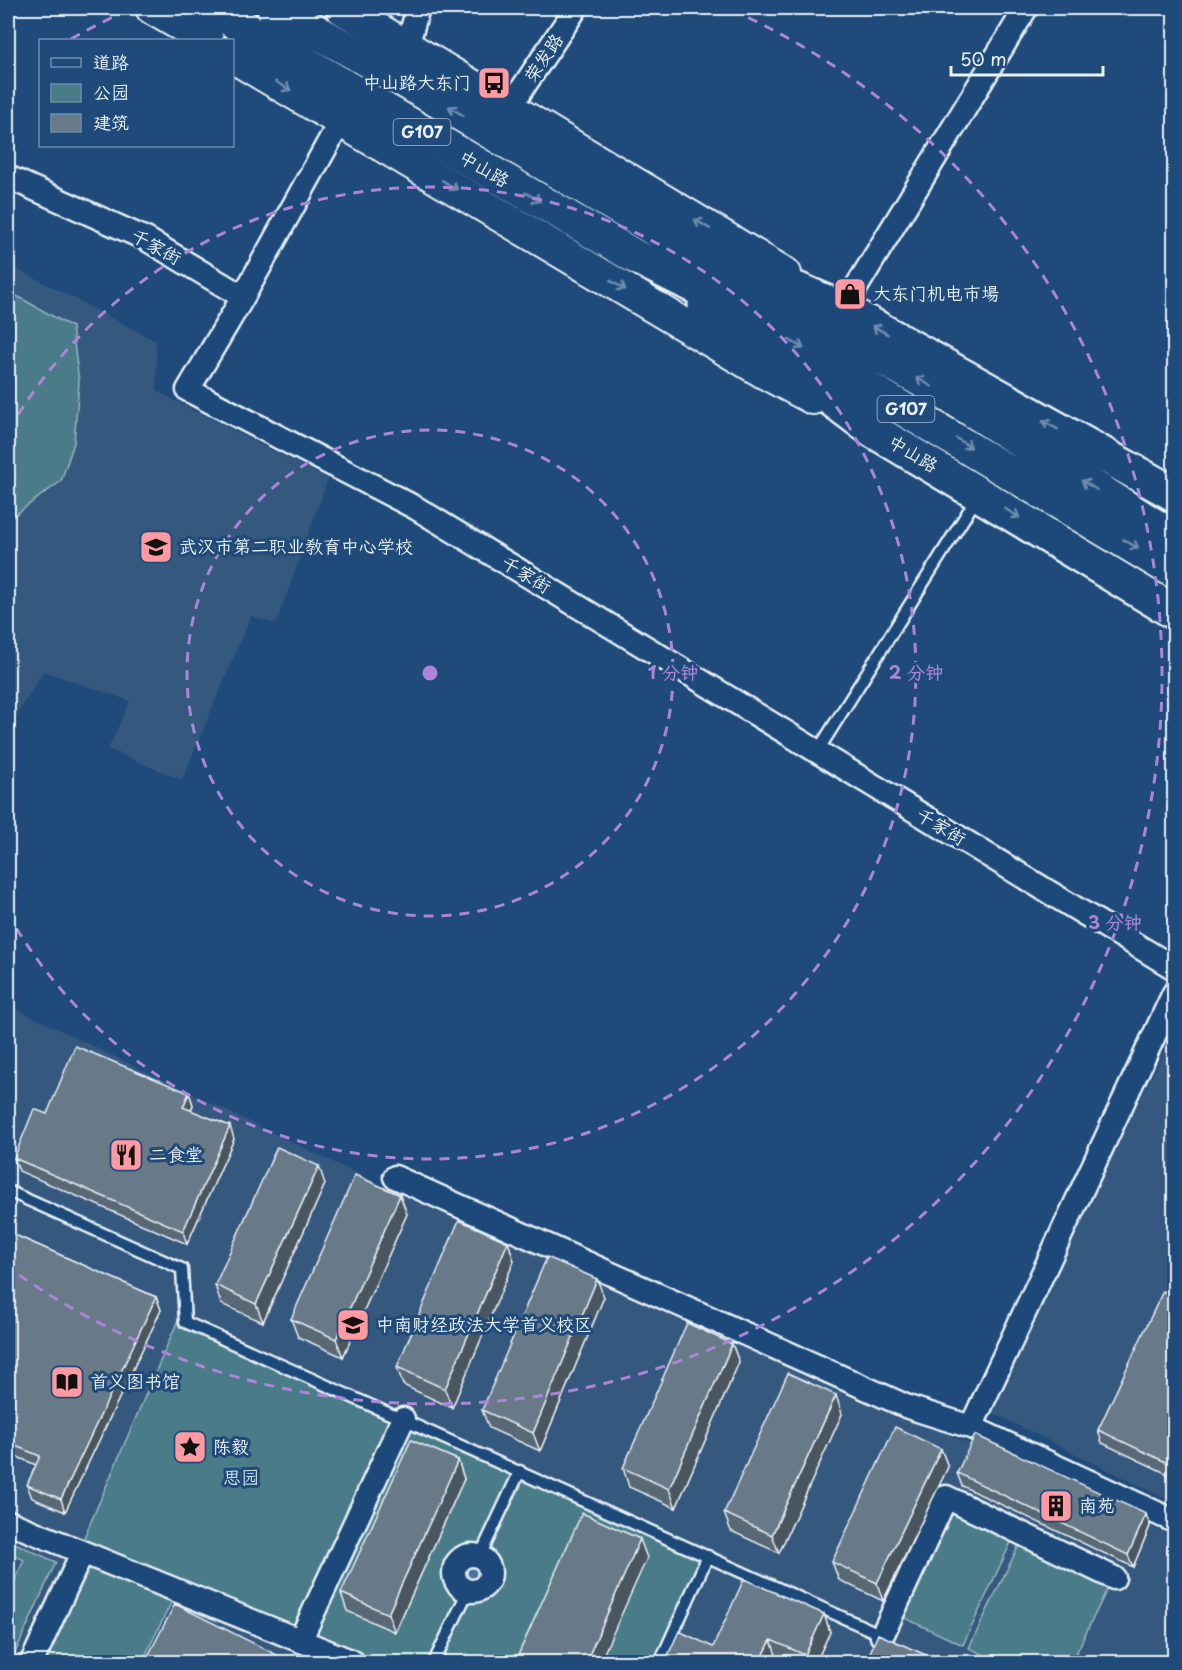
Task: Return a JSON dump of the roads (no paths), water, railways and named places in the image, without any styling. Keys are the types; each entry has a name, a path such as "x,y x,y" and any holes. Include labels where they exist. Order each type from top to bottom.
{"main road":[{"name":"中山路","path":"211,8 352,109 726,303 1174,571"},
{"name":"中山路","path":"273,8 398,77 651,227 958,401 1174,538"},
{"name":"中山路","path":"651,227 843,309 1174,494"},
{"name":"中山路","path":"634,256 720,315 874,431 1174,612"}],"street":[{"path":"152,8 205,39"},
{"path":"342,8 843,309 1026,8"},
{"path":"398,77 418,8"},
{"name":"荣发路","path":"510,107 576,8"},
{"path":"234,57 352,109 764,372 874,431"},
{"path":"243,297 352,109"},
{"name":"千家街","path":"8,177 146,239 243,297 188,390 416,508 1174,968"},
{"path":"971,1426 1174,993"},
{"path":"395,1177 908,1407 971,1426 1174,1521"},
{"path":"300,1641 403,1419"},
{"path":"884,1640 946,1497 1114,1578"},
{"path":"8,1522 82,1553 176,1602 300,1641 353,1662"},
{"path":"32,1662 82,1553"},
{"path":"468,1591 483,1588 491,1576 488,1563 480,1556"}],"lane":[{"path":"817,753 979,494"},
{"path":"8,1191 182,1269 185,1322 708,1556 884,1640"},
{"path":"480,1556 520,1471"},
{"path":"660,1662 708,1556"},
{"path":"434,1662 468,1591"}],"place":[{"name":"中山路大东门","path":"494,83"},
{"name":"大东门机电市場","path":"850,294"},
{"name":"武汉市第二职业教育中心学校","path":"156,547"},
{"name":"二食堂","path":"126,1155"},
{"name":"中南财经政法大学首义校区","path":"353,1325"},
{"name":"首义图书馆","path":"67,1382"},
{"name":"陈毅","path":"190,1447"},
{"name":"南苑","path":"1056,1506"}],"park label":[{"name":"思园","path":"241,1478"}]}
